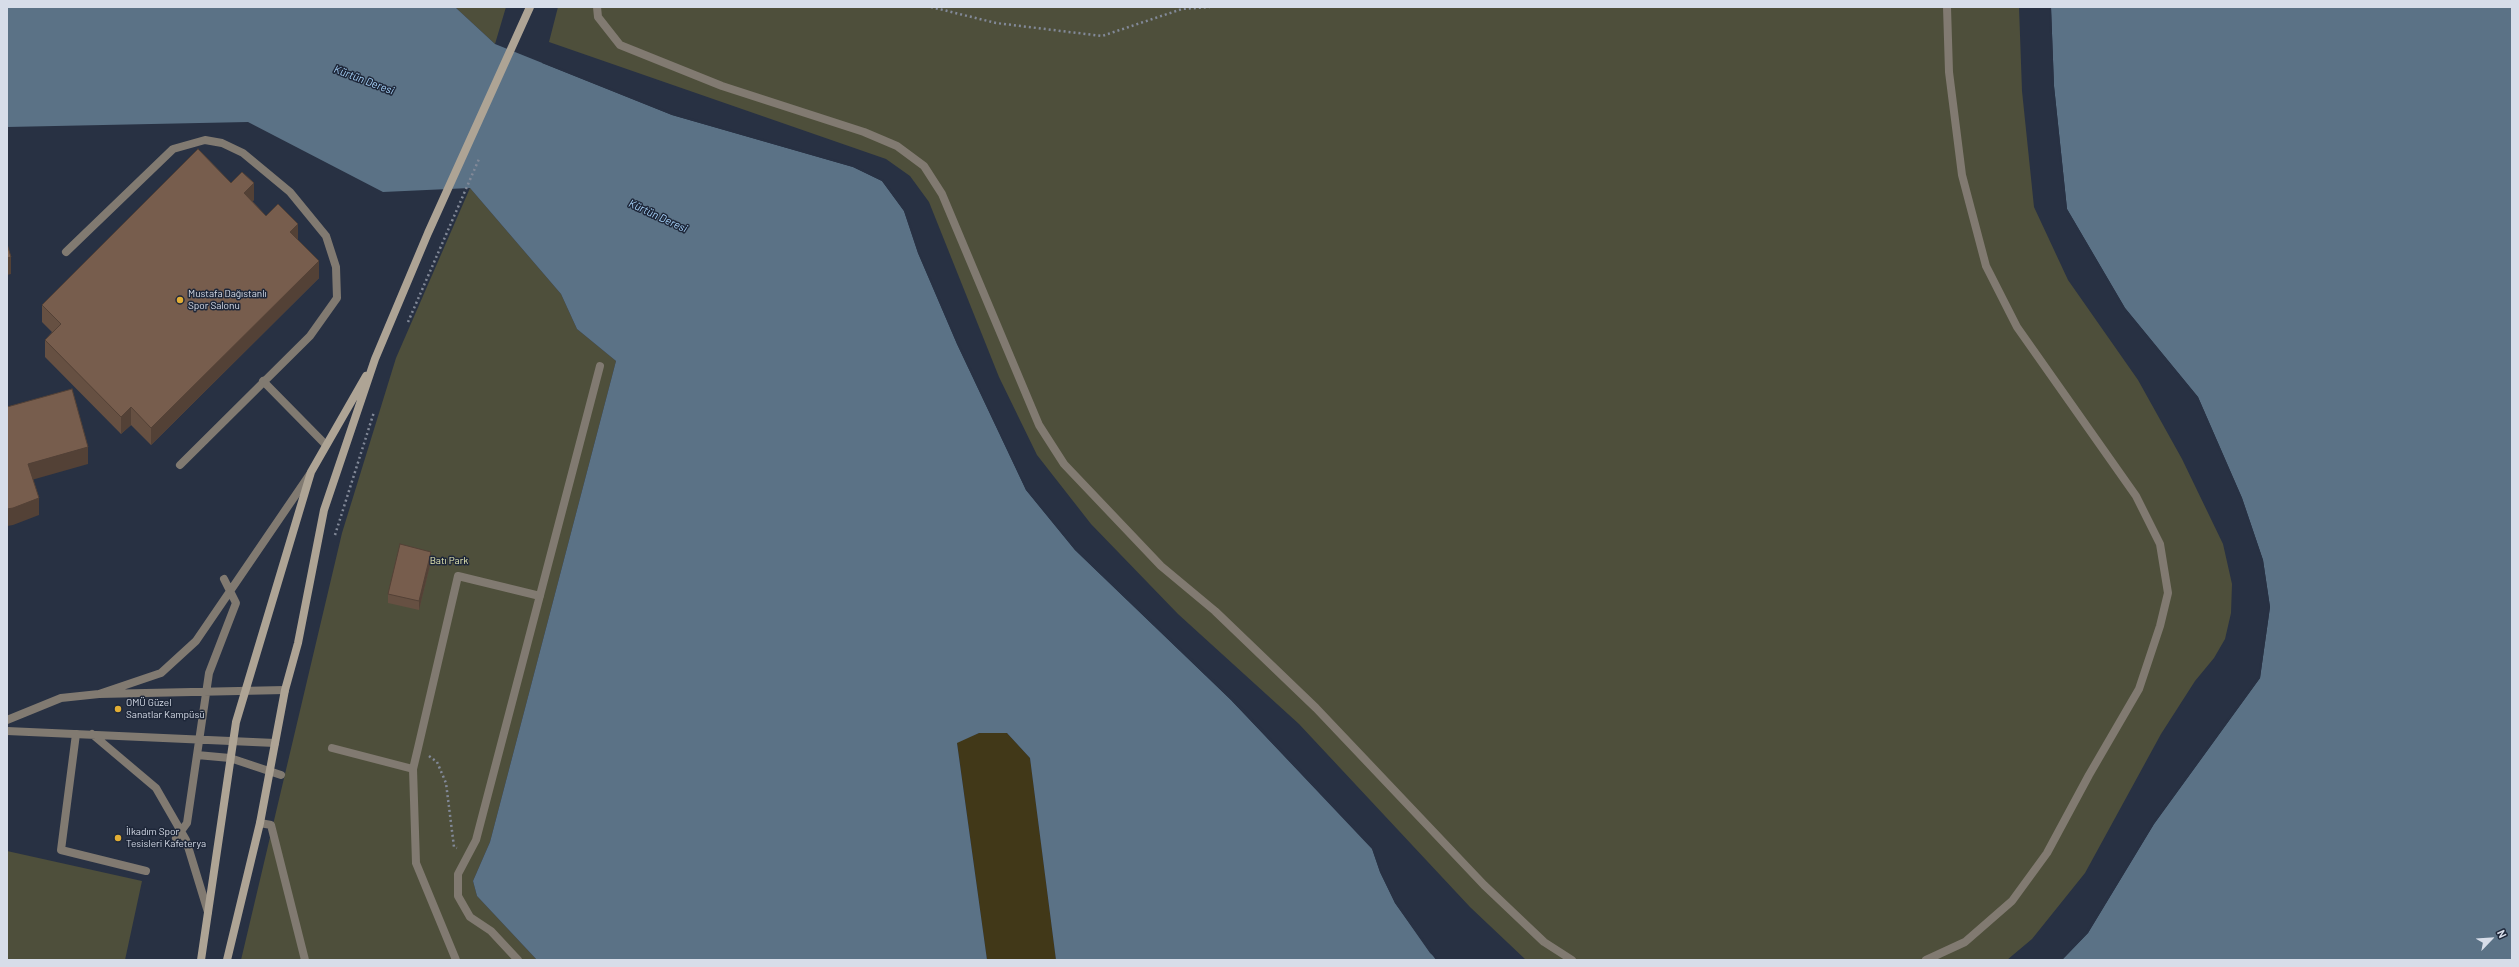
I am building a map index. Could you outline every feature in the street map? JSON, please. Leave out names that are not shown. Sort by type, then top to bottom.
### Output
[{"type":"main road","points":[[227,960],[260,824],[285,690],[298,643],[324,510],[375,360],[428,233],[529,11]]},
{"type":"main road","points":[[201,960],[230,758],[236,722],[245,690],[311,472],[375,360]]},
{"type":"street","points":[[597,7],[598,17],[620,44],[722,86],[864,132],[897,146],[924,166],[942,194],[1039,425],[1064,464],[1161,566],[1215,611],[1316,708],[1484,885],[1544,942],[1572,960]]},
{"type":"street","points":[[1926,960],[1965,942],[2012,900],[2047,853],[2089,774],[2139,689],[2160,626],[2168,592],[2160,544],[2136,496],[2017,327],[1986,266],[1962,175],[1949,72],[1947,7]]},
{"type":"street","points":[[66,252],[173,149],[205,140],[222,142],[243,153],[290,192],[326,236],[336,267],[337,298],[310,336],[180,465]]},
{"type":"street","points":[[518,960],[491,931],[470,917],[458,896],[458,874],[476,840],[600,366]]},
{"type":"street","points":[[263,381],[326,445]]},
{"type":"street","points":[[99,694],[161,673],[196,641],[311,472]]},
{"type":"street","points":[[456,960],[416,863],[413,769],[458,576],[540,596]]},
{"type":"street","points":[[176,838],[187,823],[209,672],[236,603],[224,579]]},
{"type":"street","points":[[7,720],[61,698],[99,694],[285,690]]},
{"type":"street","points":[[7,731],[275,743]]},
{"type":"street","points":[[76,734],[62,850],[146,871]]},
{"type":"street","points":[[92,734],[156,788],[181,831],[198,875],[208,913]]},
{"type":"street","points":[[332,748],[413,769]]},
{"type":"street","points":[[197,755],[230,758],[281,775]]},
{"type":"street","points":[[260,824],[272,825],[305,960]]},
{"type":"path","points":[[931,7],[996,22],[1102,36],[1182,9],[1210,7]]},
{"type":"path","points":[[407,324],[444,241]]},
{"type":"path","points":[[334,538],[374,411]]},
{"type":"path","points":[[418,748],[438,762],[446,783],[454,847],[471,850]]},
{"type":"green space","points":[[455,7],[506,7],[495,44]]},
{"type":"green space","points":[[558,7],[2019,7],[2022,91],[2034,207],[2068,280],[2138,380],[2182,459],[2223,544],[2232,584],[2231,613],[2225,639],[2214,658],[2195,681],[2161,734],[2085,873],[2032,939],[2007,960],[1526,960],[1470,907],[1299,724],[1178,614],[1091,524],[1037,455],[999,377],[929,202],[910,176],[886,159],[549,42]]},
{"type":"green space","name":"Batı Park","points":[[470,188],[561,294],[577,329],[616,361],[490,842],[473,881],[477,896],[537,960],[241,960],[342,533],[396,358]]},
{"type":"green space","points":[[7,851],[142,881],[125,960],[7,960]]},
{"type":"sand","points":[[979,733],[1007,733],[1030,758],[1056,960],[987,960],[957,742]]},
{"type":"water","name":"Kürtün Deresi","points":[[7,7],[455,7],[495,44],[672,115],[853,167],[882,181],[904,211],[918,253],[957,344],[1026,490],[1075,550],[1231,700],[1372,849],[1380,872],[1395,903],[1436,960],[1056,960],[1030,758],[1007,733],[979,733],[957,743],[987,960],[537,960],[477,896],[473,881],[490,842],[616,361],[577,329],[561,294],[470,188],[383,192],[248,122],[7,127]]},
{"type":"water","points":[[2051,7],[2512,7],[2512,960],[2062,960],[2088,933],[2154,824],[2260,678],[2270,607],[2263,560],[2242,498],[2198,397],[2125,308],[2067,209],[2054,86]]},
{"type":"pier","points":[[2049,7],[2051,7],[2054,86],[2067,209],[2125,308],[2198,397],[2242,498],[2263,560],[2270,607],[2260,678],[2154,824],[2088,933],[2062,960],[2060,959],[2086,932],[2153,822],[2258,677],[2268,607],[2261,560],[2240,498],[2196,398],[2124,310],[2065,210],[2052,86]]},
{"type":"pier","points":[[543,61],[673,113],[854,165],[884,180],[906,210],[920,253],[959,343],[1027,489],[1076,548],[1233,698],[1374,847],[1382,872],[1397,902],[1438,960],[1430,953],[1395,903],[1380,872],[1372,848],[1231,700],[1075,550],[1026,490],[957,344],[918,253],[904,211],[882,181],[853,167],[672,115],[542,63]]},
{"type":"building","name":"Mustafa Dağıstanlı Spor Salonu","points":[[198,149],[231,183],[242,172],[254,183],[244,193],[266,216],[278,204],[298,224],[290,232],[319,261],[151,428],[131,407],[121,417],[45,340],[61,324],[42,305]]},
{"type":"building","points":[[7,244],[11,257],[7,258]]},
{"type":"building","points":[[72,389],[88,447],[28,464],[39,498],[7,509],[7,407]]},
{"type":"building","points":[[400,544],[431,552],[419,601],[388,594]]},
{"type":"place","name":"Mustafa Dağıstanlı Spor Salonu","points":[[180,300]]},
{"type":"place","name":"OMÜ Güzel Sanatlar Kampüsü","points":[[118,709]]},
{"type":"place","name":"İlkadım Spor Tesisleri Kafeterya","points":[[118,838]]}]
